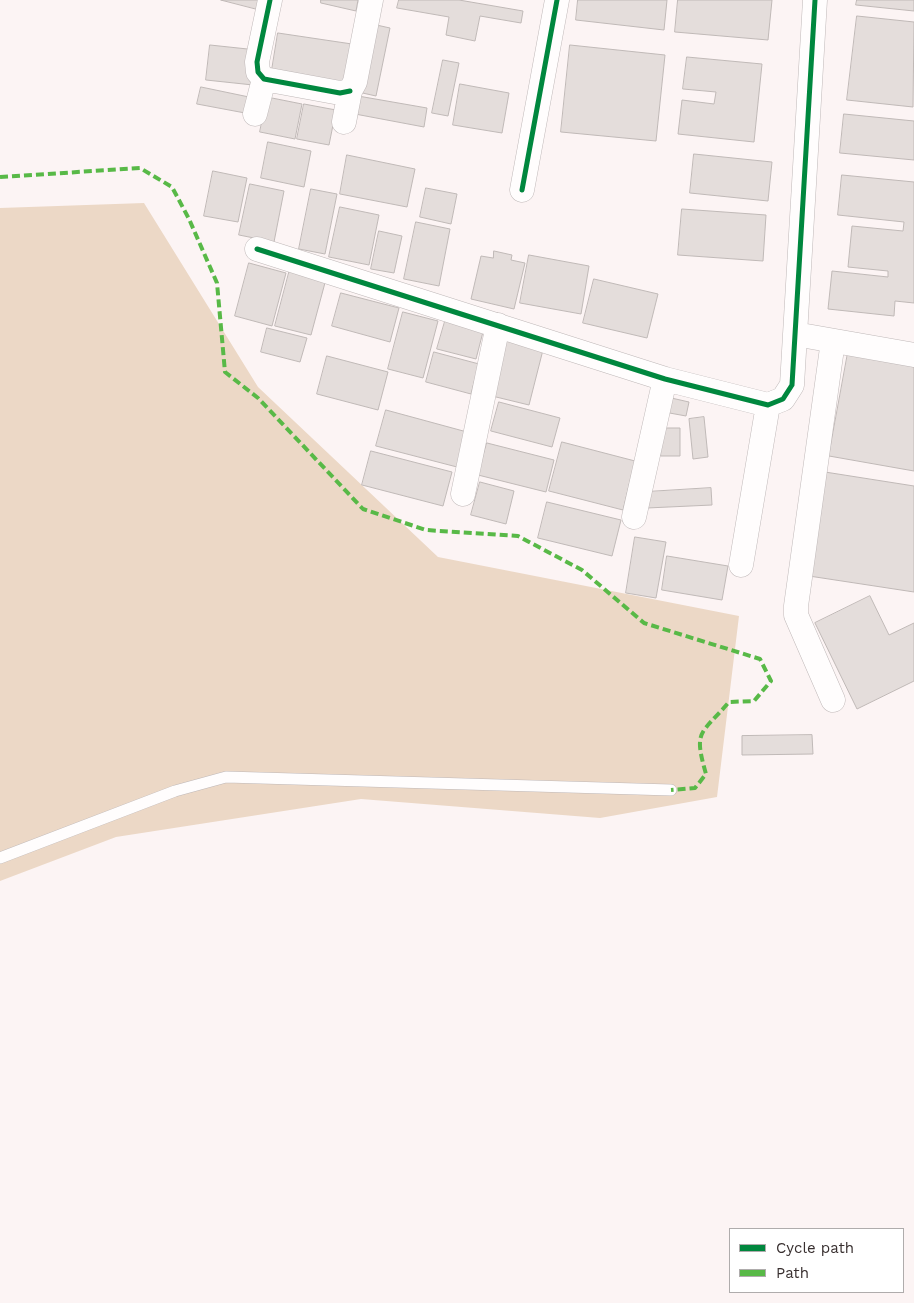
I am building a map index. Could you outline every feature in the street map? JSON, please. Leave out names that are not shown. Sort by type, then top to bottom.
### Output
[{"type":"street","points":[[270,0],[257,62],[258,72],[264,79],[340,93],[350,92]]},
{"type":"street","points":[[344,122],[350,92],[355,82],[371,0]]},
{"type":"street","points":[[522,190],[558,0]]},
{"type":"street","points":[[257,249],[664,380],[768,405],[782,399],[792,385],[815,0]]},
{"type":"street","points":[[255,114],[264,79]]},
{"type":"street","points":[[464,494],[498,325]]},
{"type":"street","points":[[795,334],[914,355]]},
{"type":"street","points":[[832,700],[796,615],[796,606],[833,341]]},
{"type":"street","points":[[634,517],[664,380]]},
{"type":"street","points":[[741,566],[768,405]]},
{"type":"lane","points":[[0,858],[175,791],[226,777],[671,790]]},
{"type":"shaded area","points":[[144,203],[258,387],[438,557],[739,616],[717,797],[600,818],[361,799],[116,837],[0,881],[0,208]]},
{"type":"building","points":[[221,0],[264,0],[261,10]]},
{"type":"building","points":[[321,0],[358,0],[356,11],[321,3]]},
{"type":"building","points":[[399,0],[459,0],[523,11],[521,23],[480,16],[475,41],[446,35],[449,17],[397,8]]},
{"type":"building","points":[[578,0],[667,0],[664,30],[576,20]]},
{"type":"building","points":[[678,0],[772,0],[768,40],[675,32]]},
{"type":"building","points":[[857,0],[914,0],[914,11],[856,5]]},
{"type":"building","points":[[857,16],[914,22],[913,107],[847,100]]},
{"type":"building","points":[[372,24],[390,28],[376,96],[358,92]]},
{"type":"building","points":[[278,33],[352,44],[345,87],[271,76]]},
{"type":"building","points":[[210,45],[257,50],[253,85],[206,80]]},
{"type":"building","points":[[570,45],[665,55],[656,141],[561,132]]},
{"type":"building","points":[[687,57],[762,64],[754,142],[678,134],[682,100],[714,104],[716,92],[683,89]]},
{"type":"building","points":[[443,60],[459,63],[448,116],[432,113]]},
{"type":"building","points":[[460,84],[509,93],[502,133],[453,125]]},
{"type":"building","points":[[201,87],[249,97],[245,113],[197,104]]},
{"type":"building","points":[[358,96],[427,108],[424,127],[355,114]]},
{"type":"building","points":[[267,97],[302,104],[295,139],[260,132]]},
{"type":"building","points":[[304,104],[336,110],[329,145],[297,139]]},
{"type":"building","points":[[844,114],[914,121],[914,160],[840,153]]},
{"type":"building","points":[[268,142],[311,151],[304,187],[261,178]]},
{"type":"building","points":[[694,154],[772,162],[768,201],[690,193]]},
{"type":"building","points":[[347,155],[415,169],[407,207],[340,194]]},
{"type":"building","points":[[213,171],[247,178],[238,222],[204,216]]},
{"type":"building","points":[[842,175],[914,182],[914,303],[895,301],[894,316],[828,309],[832,271],[888,277],[888,271],[848,267],[852,226],[903,231],[904,222],[838,215]]},
{"type":"building","points":[[250,184],[284,191],[274,242],[239,235]]},
{"type":"building","points":[[426,188],[457,194],[451,224],[420,217]]},
{"type":"building","points":[[311,189],[337,194],[325,254],[299,249]]},
{"type":"building","points":[[340,207],[379,215],[369,265],[329,257]]},
{"type":"building","points":[[682,209],[766,215],[763,261],[678,255]]},
{"type":"building","points":[[416,222],[450,229],[439,286],[404,279]]},
{"type":"building","points":[[379,231],[402,236],[394,273],[371,269]]},
{"type":"building","points":[[494,251],[512,255],[511,260],[525,263],[514,309],[471,299],[481,256],[493,258]]},
{"type":"building","points":[[529,255],[589,266],[581,314],[520,303]]},
{"type":"building","points":[[249,263],[286,273],[272,326],[235,316]]},
{"type":"building","points":[[290,269],[326,279],[311,335],[275,326]]},
{"type":"building","points":[[594,279],[658,294],[647,338],[583,323]]},
{"type":"building","points":[[341,293],[399,308],[390,342],[332,326]]},
{"type":"building","points":[[403,312],[438,321],[423,378],[388,369]]},
{"type":"building","points":[[446,318],[484,328],[476,359],[437,349]]},
{"type":"building","points":[[267,328],[307,338],[300,362],[261,352]]},
{"type":"building","points":[[508,333],[545,342],[529,405],[492,396]]},
{"type":"building","points":[[849,347],[914,359],[914,471],[829,456]]},
{"type":"building","points":[[434,352],[479,364],[471,394],[426,382]]},
{"type":"building","points":[[327,356],[388,372],[378,410],[317,394]]},
{"type":"building","points":[[667,397],[689,402],[686,416],[664,412]]},
{"type":"building","points":[[499,402],[560,418],[552,447],[491,431]]},
{"type":"building","points":[[386,410],[467,432],[457,467],[376,446]]},
{"type":"building","points":[[704,417],[708,457],[693,459],[689,419]]},
{"type":"building","points":[[662,428],[680,428],[680,456],[661,456]]},
{"type":"building","points":[[562,442],[635,461],[623,510],[549,491]]},
{"type":"building","points":[[487,443],[554,460],[546,492],[478,475]]},
{"type":"building","points":[[371,451],[452,472],[443,506],[362,485]]},
{"type":"building","points":[[825,472],[914,486],[914,592],[809,576]]},
{"type":"building","points":[[480,482],[514,491],[506,524],[471,515]]},
{"type":"building","points":[[711,488],[712,505],[647,508],[646,492]]},
{"type":"building","points":[[547,502],[621,520],[612,556],[538,538]]},
{"type":"building","points":[[635,537],[666,542],[656,598],[626,593]]},
{"type":"building","points":[[667,556],[728,566],[722,600],[662,590]]},
{"type":"building","points":[[870,596],[889,635],[914,623],[914,681],[857,709],[815,623]]},
{"type":"building","points":[[812,735],[813,754],[742,755],[742,736]]},
{"type":"marked path","points":[[0,177],[140,168],[172,187],[189,219],[217,283],[225,372],[258,398],[363,509],[426,530],[518,536],[582,570],[644,623],[760,659],[771,681],[754,701],[729,702],[706,727],[700,740],[706,774],[695,788],[671,790]]},
{"type":"cycle path","points":[[270,0],[257,62],[258,72],[264,79],[340,93],[350,91]]},
{"type":"cycle path","points":[[522,190],[557,0]]},
{"type":"cycle path","points":[[257,249],[665,379],[768,405],[783,399],[792,385],[815,0]]}]
